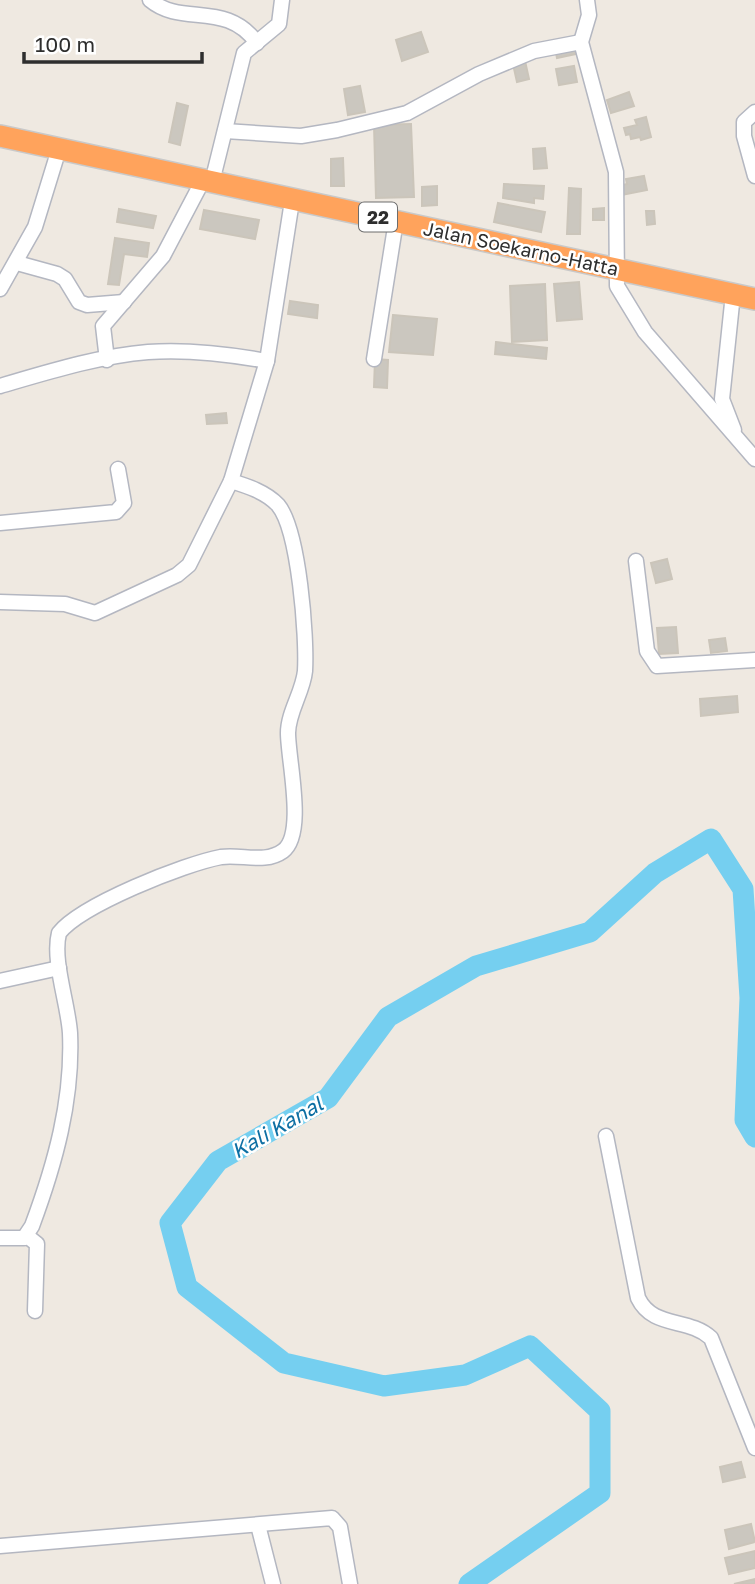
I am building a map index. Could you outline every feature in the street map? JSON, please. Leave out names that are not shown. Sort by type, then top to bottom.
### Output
[{"type":"highway","name":"Jalan Soekarno-Hatta","points":[[0,136],[755,299]]},
{"type":"street","points":[[150,0],[170,9],[229,17],[246,27],[257,43]]},
{"type":"street","points":[[107,360],[103,326],[163,256],[208,181],[225,131],[244,53],[279,24],[282,0]]},
{"type":"street","points":[[587,0],[589,15],[581,42],[616,172],[617,286],[645,332],[755,459]]},
{"type":"street","points":[[225,131],[301,136],[407,113],[479,74],[534,51],[581,42]]},
{"type":"street","points":[[755,112],[744,122],[744,136],[755,176]]},
{"type":"street","points":[[0,289],[17,263],[34,227],[59,149]]},
{"type":"street","points":[[0,602],[65,604],[95,613],[177,575],[194,558],[231,481],[267,361],[292,201]]},
{"type":"street","points":[[374,359],[397,221]]},
{"type":"street","points":[[17,263],[57,274],[65,279],[75,298],[87,305],[124,302]]},
{"type":"street","points":[[733,294],[722,399],[739,441]]},
{"type":"street","points":[[0,386],[146,352],[175,351],[267,361]]},
{"type":"street","points":[[0,523],[116,512],[124,503],[118,469]]},
{"type":"street","points":[[27,1236],[38,1208],[70,1090],[70,1029],[59,968],[59,933],[76,917],[169,872],[222,857],[239,855],[262,859],[284,850],[291,842],[296,822],[288,729],[305,673],[303,612],[290,533],[285,515],[276,503],[254,488],[231,481]]},
{"type":"street","points":[[636,561],[648,651],[657,666],[755,660]]},
{"type":"street","points":[[0,981],[59,968]]},
{"type":"street","points":[[606,1136],[638,1298],[644,1310],[657,1319],[700,1328],[711,1338],[755,1448]]},
{"type":"street","points":[[0,1238],[27,1236],[37,1244],[35,1311]]},
{"type":"street","points":[[0,1546],[336,1519],[340,1527],[350,1584]]},
{"type":"street","points":[[258,1525],[272,1584]]},
{"type":"building","points":[[421,32],[428,52],[402,61],[396,40]]},
{"type":"building","points":[[573,44],[576,54],[557,58],[555,48]]},
{"type":"building","points":[[525,61],[529,79],[517,82],[513,64]]},
{"type":"building","points":[[574,66],[577,82],[559,85],[556,69]]},
{"type":"building","points":[[360,86],[365,112],[348,115],[344,89]]},
{"type":"building","points":[[629,92],[634,106],[611,113],[607,100]]},
{"type":"building","points":[[177,103],[188,106],[180,145],[169,142]]},
{"type":"building","points":[[646,117],[651,137],[641,140],[640,137],[631,139],[630,134],[626,135],[624,128],[637,125],[635,120]]},
{"type":"building","points":[[411,124],[414,197],[376,198],[374,125]]},
{"type":"building","points":[[545,148],[547,168],[534,169],[533,149]]},
{"type":"building","points":[[343,158],[344,186],[331,186],[331,159]]},
{"type":"building","points":[[644,176],[647,190],[621,195],[619,186],[627,184],[626,179]]},
{"type":"building","points":[[504,184],[544,186],[543,199],[534,198],[534,203],[503,198]]},
{"type":"building","points":[[437,186],[437,205],[422,206],[422,187]]},
{"type":"building","points":[[569,188],[581,189],[580,234],[567,234]]},
{"type":"building","points":[[498,203],[545,212],[541,232],[494,222]]},
{"type":"building","points":[[604,208],[604,220],[593,220],[593,209]]},
{"type":"building","points":[[119,209],[156,216],[153,228],[117,222]]},
{"type":"building","points":[[204,210],[259,220],[255,239],[200,229]]},
{"type":"building","points":[[646,211],[654,211],[655,224],[647,225]]},
{"type":"building","points":[[115,238],[149,243],[147,257],[124,254],[119,285],[108,284]]},
{"type":"building","points":[[579,282],[582,319],[557,321],[554,284]]},
{"type":"building","points":[[545,284],[547,340],[512,342],[510,286]]},
{"type":"building","points":[[290,301],[318,305],[317,318],[288,314]]},
{"type":"building","points":[[393,315],[437,319],[433,355],[389,352]]},
{"type":"building","points":[[496,342],[547,348],[546,359],[495,354]]},
{"type":"building","points":[[375,359],[388,360],[387,388],[374,387]]},
{"type":"building","points":[[226,413],[227,423],[207,424],[206,415]]},
{"type":"building","points":[[667,559],[672,579],[656,583],[651,563]]},
{"type":"building","points":[[676,627],[678,653],[659,654],[657,628]]},
{"type":"building","points":[[725,638],[727,651],[711,653],[709,640]]},
{"type":"building","points":[[737,696],[738,712],[701,716],[700,699]]},
{"type":"building","points":[[741,1462],[745,1477],[723,1482],[720,1467]]},
{"type":"building","points":[[751,1524],[755,1542],[729,1549],[725,1530]]},
{"type":"building","points":[[755,1551],[755,1568],[729,1574],[725,1558]]},
{"type":"building","points":[[755,1579],[755,1584],[734,1584]]},
{"type":"waterway","name":"Kali Kanal","points":[[469,1584],[600,1493],[600,1411],[530,1346],[465,1375],[384,1386],[284,1363],[187,1287],[170,1223],[218,1161],[328,1098],[388,1017],[476,966],[590,932],[655,873],[711,839],[743,889],[750,998],[745,1120],[755,1137]]}]
